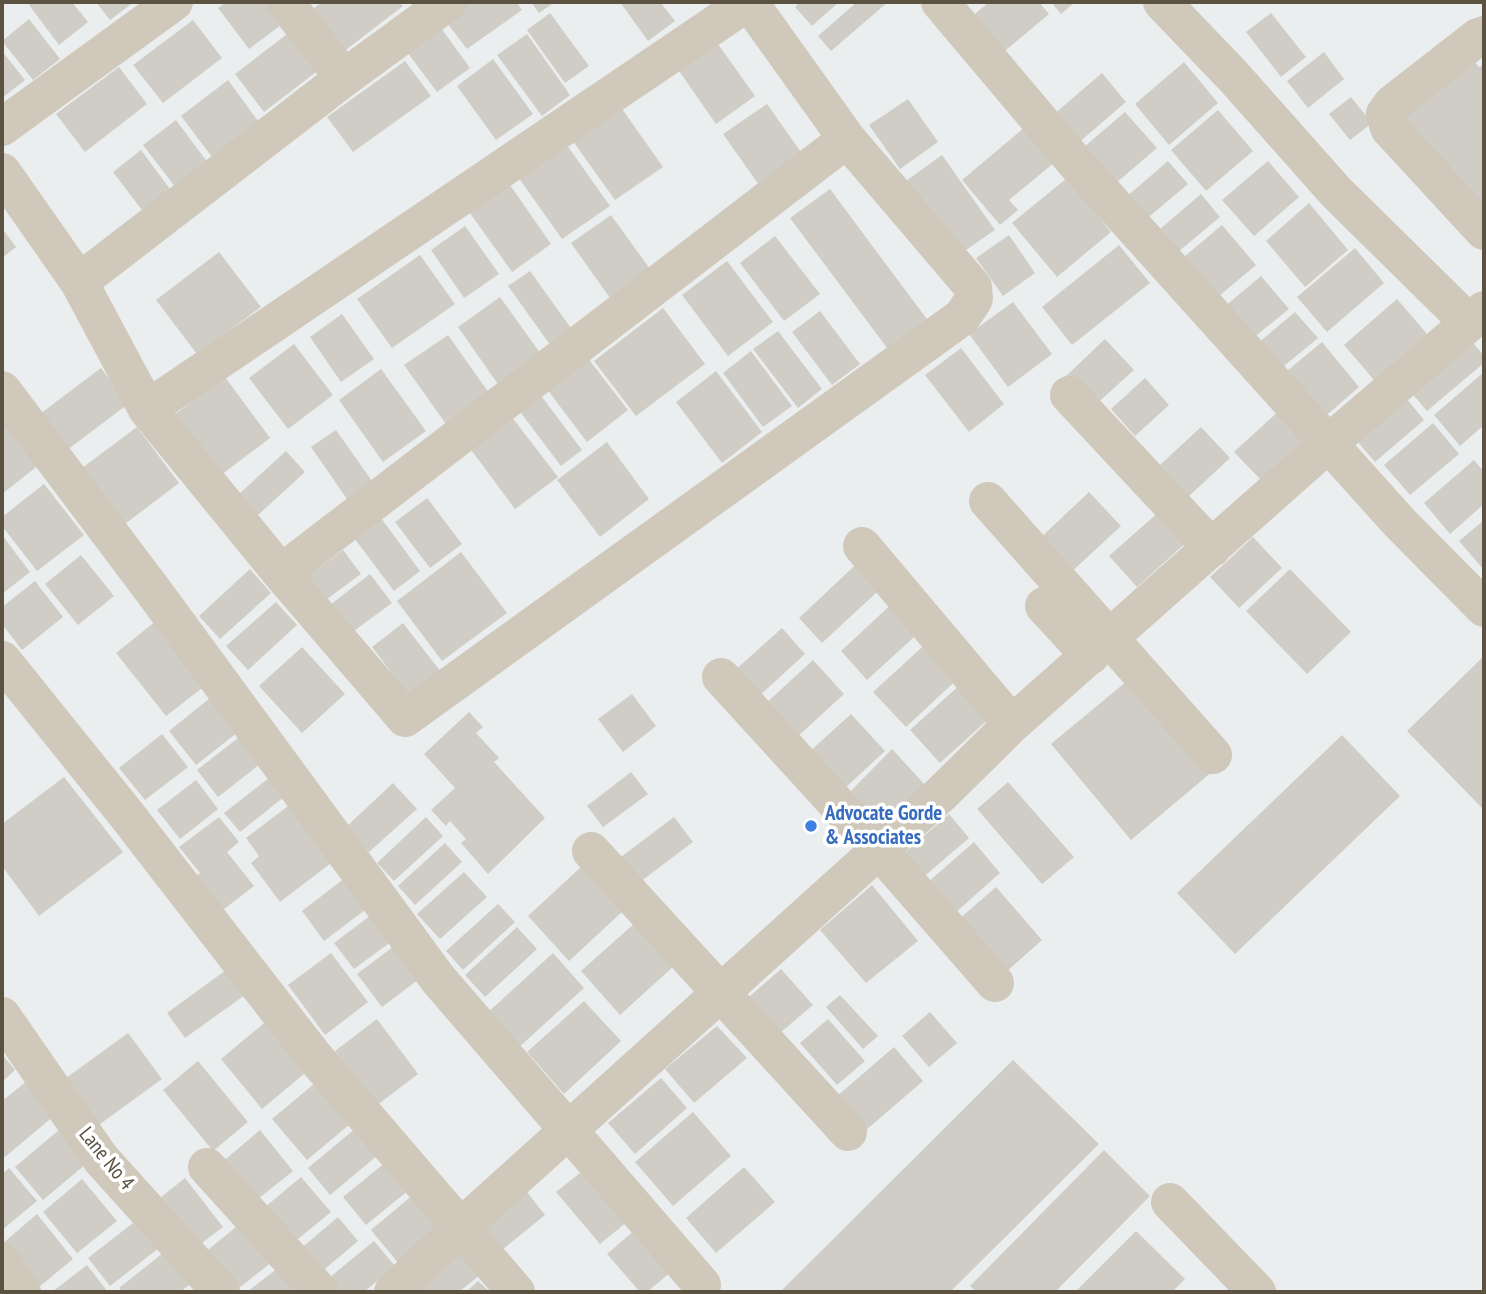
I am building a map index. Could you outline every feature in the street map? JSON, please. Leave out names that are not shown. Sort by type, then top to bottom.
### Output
[{"type":"street","points":[[2,127],[174,2]]},
{"type":"street","points":[[285,2],[344,78]]},
{"type":"street","points":[[79,282],[344,78],[448,2]]},
{"type":"street","points":[[2,172],[79,282],[148,409],[281,573],[405,719],[962,317],[974,299],[973,287],[847,139],[749,2],[148,409]]},
{"type":"street","points":[[940,2],[1074,161],[1400,523],[1484,608]]},
{"type":"street","points":[[393,1292],[461,1227],[941,794],[1012,724],[1329,443],[1477,316],[1336,192],[1233,76],[1162,2]]},
{"type":"street","points":[[1484,35],[1392,104],[1385,114],[1389,128],[1484,231]]},
{"type":"street","points":[[281,573],[847,139]]},
{"type":"street","points":[[2,390],[438,979],[702,1285]]},
{"type":"street","points":[[1069,395],[1212,548]]},
{"type":"street","points":[[988,501],[1100,647]]},
{"type":"street","points":[[862,546],[1012,724]]},
{"type":"street","points":[[1044,606],[1100,647],[1213,755]]},
{"type":"street","points":[[2,660],[134,824],[312,1054],[516,1292]]},
{"type":"street","points":[[721,677],[879,850],[995,983]]},
{"type":"street","points":[[592,851],[848,1132]]},
{"type":"street","name":"Lane No 4","points":[[2,1016],[102,1158],[221,1292]]},
{"type":"street","points":[[207,1167],[320,1292]]},
{"type":"street","points":[[1170,1202],[1257,1292]]},
{"type":"street","points":[[2,1262],[22,1292]]},
{"type":"building","points":[[33,2],[72,2],[88,22],[59,45],[29,5]]},
{"type":"building","points":[[96,2],[134,2],[110,20]]},
{"type":"building","points":[[227,2],[282,2],[293,16],[249,49],[218,8]]},
{"type":"building","points":[[322,2],[399,2],[403,6],[338,56],[307,14]]},
{"type":"building","points":[[468,2],[516,2],[522,10],[467,49],[444,19]]},
{"type":"building","points":[[531,2],[555,2],[539,13]]},
{"type":"building","points":[[620,2],[660,2],[675,21],[648,41]]},
{"type":"building","points":[[801,2],[839,2],[812,26],[795,7]]},
{"type":"building","points":[[857,2],[888,2],[831,51],[818,36]]},
{"type":"building","points":[[989,2],[1039,2],[1049,14],[1000,55],[969,19]]},
{"type":"building","points":[[1051,2],[1075,2],[1061,14]]},
{"type":"building","points":[[550,13],[589,66],[565,83],[527,30]]},
{"type":"building","points":[[1271,13],[1306,57],[1281,77],[1246,32]]},
{"type":"building","points":[[29,19],[60,59],[33,80],[2,41]]},
{"type":"building","points":[[193,20],[222,58],[163,103],[133,65]]},
{"type":"building","points":[[295,28],[324,66],[264,112],[235,74]]},
{"type":"building","points":[[441,28],[470,68],[437,92],[407,52]]},
{"type":"building","points":[[527,34],[570,95],[542,116],[497,55]]},
{"type":"building","points":[[718,44],[755,96],[716,124],[679,71]]},
{"type":"building","points":[[2,51],[25,80],[2,98]]},
{"type":"building","points":[[1324,52],[1344,79],[1308,108],[1287,81]]},
{"type":"building","points":[[1469,55],[1479,67],[1484,65],[1484,214],[1397,124]]},
{"type":"building","points":[[493,59],[533,114],[496,140],[457,86]]},
{"type":"building","points":[[405,61],[431,96],[353,152],[327,117]]},
{"type":"building","points":[[1184,62],[1218,103],[1169,145],[1135,104]]},
{"type":"building","points":[[119,67],[147,104],[85,152],[56,114]]},
{"type":"building","points":[[1102,73],[1126,102],[1077,144],[1053,115]]},
{"type":"building","points":[[228,80],[261,125],[215,161],[181,116]]},
{"type":"building","points":[[1351,97],[1372,123],[1350,140],[1329,114]]},
{"type":"building","points":[[908,99],[938,142],[900,169],[869,125]]},
{"type":"building","points":[[767,104],[810,165],[766,195],[723,134]]},
{"type":"building","points":[[620,106],[663,167],[615,200],[572,140]]},
{"type":"building","points":[[1218,110],[1253,151],[1206,191],[1171,150]]},
{"type":"building","points":[[1125,112],[1157,148],[1116,183],[1084,147]]},
{"type":"building","points":[[176,120],[208,163],[176,188],[143,145]]},
{"type":"building","points":[[1025,127],[1055,162],[1009,200],[1018,210],[1000,225],[962,180]]},
{"type":"building","points":[[564,141],[610,206],[562,239],[516,174]]},
{"type":"building","points":[[141,150],[173,193],[145,214],[113,172]]},
{"type":"building","points":[[942,155],[995,230],[960,254],[899,186]]},
{"type":"building","points":[[1168,161],[1188,184],[1144,221],[1125,198]]},
{"type":"building","points":[[1268,161],[1299,197],[1254,236],[1222,200]]},
{"type":"building","points":[[1067,178],[1111,232],[1057,277],[1012,223]]},
{"type":"building","points":[[510,185],[551,244],[512,272],[470,213]]},
{"type":"building","points":[[830,189],[929,322],[890,352],[790,218]]},
{"type":"building","points":[[1201,194],[1220,217],[1179,251],[1160,229]]},
{"type":"building","points":[[1309,203],[1348,250],[1305,287],[1266,241]]},
{"type":"building","points":[[611,215],[650,269],[610,298],[571,243]]},
{"type":"building","points":[[1222,225],[1256,265],[1212,302],[1178,262]]},
{"type":"building","points":[[465,226],[499,274],[464,298],[431,250]]},
{"type":"building","points":[[2,228],[16,247],[2,258]]},
{"type":"building","points":[[1009,235],[1035,273],[1003,296],[976,258]]},
{"type":"building","points":[[775,236],[820,294],[784,321],[740,263]]},
{"type":"building","points":[[1119,245],[1150,283],[1072,345],[1042,307]]},
{"type":"building","points":[[1355,248],[1384,283],[1327,332],[1297,297]]},
{"type":"building","points":[[219,252],[261,307],[197,354],[156,300]]},
{"type":"building","points":[[420,255],[455,304],[392,348],[357,299]]},
{"type":"building","points":[[727,261],[773,322],[728,356],[682,295]]},
{"type":"building","points":[[530,271],[573,331],[551,346],[508,286]]},
{"type":"building","points":[[1261,276],[1289,309],[1252,339],[1224,307]]},
{"type":"building","points":[[500,297],[543,357],[500,387],[458,327]]},
{"type":"building","points":[[1397,299],[1427,334],[1374,380],[1344,345]]},
{"type":"building","points":[[1013,302],[1052,354],[1008,387],[969,334]]},
{"type":"building","points":[[663,308],[705,364],[636,416],[594,361]]},
{"type":"building","points":[[820,311],[860,364],[832,385],[792,332]]},
{"type":"building","points":[[1295,312],[1318,338],[1279,370],[1257,344]]},
{"type":"building","points":[[342,314],[374,359],[341,382],[310,337]]},
{"type":"building","points":[[778,331],[822,389],[798,408],[753,349]]},
{"type":"building","points":[[448,335],[489,393],[446,424],[404,365]]},
{"type":"building","points":[[1105,339],[1134,370],[1093,407],[1065,377]]},
{"type":"building","points":[[1470,339],[1484,356],[1484,363],[1427,411],[1409,390]]},
{"type":"building","points":[[1322,342],[1359,387],[1321,420],[1282,375]]},
{"type":"building","points":[[294,344],[333,395],[288,429],[249,378]]},
{"type":"building","points":[[961,348],[1004,404],[969,432],[925,375]]},
{"type":"building","points":[[751,351],[792,406],[763,427],[723,373]]},
{"type":"building","points":[[587,357],[628,410],[587,442],[546,388]]},
{"type":"building","points":[[101,368],[128,404],[67,450],[40,414]]},
{"type":"building","points":[[381,369],[426,431],[383,462],[339,400]]},
{"type":"building","points":[[716,371],[762,432],[722,463],[676,402]]},
{"type":"building","points":[[1484,372],[1484,425],[1460,446],[1434,415]]},
{"type":"building","points":[[225,377],[270,438],[217,478],[171,417]]},
{"type":"building","points":[[1145,378],[1169,405],[1135,436],[1111,409]]},
{"type":"building","points":[[539,393],[582,450],[561,466],[518,409]]},
{"type":"building","points":[[1402,393],[1424,420],[1375,462],[1352,435]]},
{"type":"building","points":[[1282,408],[1308,436],[1261,480],[1234,452]]},
{"type":"building","points":[[511,416],[558,477],[515,509],[469,447]]},
{"type":"building","points":[[7,422],[40,464],[2,494],[2,426]]},
{"type":"building","points":[[1433,423],[1459,454],[1410,495],[1384,465]]},
{"type":"building","points":[[137,427],[179,483],[121,527],[78,471]]},
{"type":"building","points":[[1201,427],[1230,458],[1189,496],[1160,465]]},
{"type":"building","points":[[336,430],[372,481],[347,499],[311,447]]},
{"type":"building","points":[[607,442],[649,499],[600,537],[557,480]]},
{"type":"building","points":[[286,451],[305,472],[258,515],[239,494]]},
{"type":"building","points":[[1474,460],[1484,472],[1484,504],[1450,534],[1424,503]]},
{"type":"building","points":[[44,484],[84,535],[37,571],[2,526],[2,517]]},
{"type":"building","points":[[1089,492],[1121,526],[1068,575],[1036,542]]},
{"type":"building","points":[[427,498],[462,544],[430,568],[395,522]]},
{"type":"building","points":[[1161,510],[1189,540],[1137,587],[1109,556]]},
{"type":"building","points":[[381,518],[420,571],[394,591],[354,538]]},
{"type":"building","points":[[1484,520],[1484,570],[1459,541]]},
{"type":"building","points":[[2,535],[30,572],[2,594]]},
{"type":"building","points":[[1253,537],[1282,568],[1239,608],[1210,577]]},
{"type":"building","points":[[343,550],[361,574],[319,605],[301,581]]},
{"type":"building","points":[[461,552],[507,613],[442,661],[397,601]]},
{"type":"building","points":[[81,555],[114,596],[78,625],[45,584]]},
{"type":"building","points":[[866,555],[889,581],[822,643],[799,618]]},
{"type":"building","points":[[250,569],[271,593],[220,639],[199,616]]},
{"type":"building","points":[[1290,569],[1351,632],[1307,674],[1246,611]]},
{"type":"building","points":[[370,574],[392,603],[347,636],[326,608]]},
{"type":"building","points":[[35,581],[63,617],[22,650],[2,624],[2,607]]},
{"type":"building","points":[[897,599],[924,628],[867,680],[841,651]]},
{"type":"building","points":[[276,602],[297,625],[248,670],[226,646]]},
{"type":"building","points":[[156,621],[206,685],[166,716],[116,653]]},
{"type":"building","points":[[403,623],[441,672],[409,696],[372,647]]},
{"type":"building","points":[[782,628],[805,654],[757,698],[733,672]]},
{"type":"building","points":[[932,638],[964,673],[906,727],[873,692]]},
{"type":"building","points":[[302,647],[345,694],[302,733],[259,686]]},
{"type":"building","points":[[1484,656],[1484,806],[1482,808],[1407,731]]},
{"type":"building","points":[[813,660],[844,694],[794,740],[763,706]]},
{"type":"building","points":[[1139,671],[1219,766],[1131,840],[1051,744]]},
{"type":"building","points":[[963,682],[993,715],[940,763],[910,730]]},
{"type":"building","points":[[220,690],[247,725],[196,765],[169,731]]},
{"type":"building","points":[[632,694],[656,726],[623,752],[598,719]]},
{"type":"building","points":[[469,712],[483,727],[476,733],[499,758],[494,762],[545,818],[488,874],[461,843],[466,839],[450,821],[446,826],[431,810],[455,788],[424,754]]},
{"type":"building","points":[[851,714],[885,751],[843,790],[808,753]]},
{"type":"building","points":[[247,731],[268,758],[218,797],[197,770]]},
{"type":"building","points":[[162,734],[188,767],[145,800],[119,768]]},
{"type":"building","points":[[1342,735],[1400,796],[1235,954],[1177,893]]},
{"type":"building","points":[[892,749],[927,787],[876,832],[845,797]]},
{"type":"building","points":[[631,772],[648,794],[603,827],[587,806]]},
{"type":"building","points":[[274,774],[289,793],[240,832],[224,813]]},
{"type":"building","points":[[64,777],[123,852],[39,916],[2,866],[2,824]]},
{"type":"building","points":[[196,780],[218,809],[180,839],[157,810]]},
{"type":"building","points":[[1008,782],[1074,857],[1042,884],[977,809]]},
{"type":"building","points":[[393,783],[417,809],[369,852],[346,827]]},
{"type":"building","points":[[292,803],[335,860],[280,902],[251,863],[259,856],[246,838]]},
{"type":"building","points":[[949,814],[969,838],[921,879],[901,856]]},
{"type":"building","points":[[219,817],[239,842],[227,852],[254,886],[219,913],[193,879],[200,873],[179,847]]},
{"type":"building","points":[[426,817],[443,836],[394,881],[377,863]]},
{"type":"building","points":[[674,817],[693,842],[636,885],[617,860]]},
{"type":"building","points":[[974,842],[1000,873],[954,914],[927,883]]},
{"type":"building","points":[[445,843],[462,862],[415,905],[398,886]]},
{"type":"building","points":[[582,866],[623,911],[569,961],[528,916]]},
{"type":"building","points":[[464,872],[487,897],[440,939],[417,914]]},
{"type":"building","points":[[350,874],[373,904],[324,941],[302,911]]},
{"type":"building","points":[[872,885],[918,941],[866,983],[820,930]]},
{"type":"building","points":[[996,887],[1042,940],[997,980],[951,926]]},
{"type":"building","points":[[498,904],[515,922],[463,970],[446,951]]},
{"type":"building","points":[[379,909],[399,936],[354,969],[334,943]]},
{"type":"building","points":[[636,922],[675,965],[620,1015],[581,971]]},
{"type":"building","points":[[517,927],[537,949],[485,997],[465,975]]},
{"type":"building","points":[[406,937],[431,970],[382,1007],[357,974]]},
{"type":"building","points":[[331,953],[368,1002],[325,1035],[288,985]]},
{"type":"building","points":[[553,953],[584,988],[517,1049],[485,1015]]},
{"type":"building","points":[[781,969],[813,1005],[780,1033],[749,997]]},
{"type":"building","points":[[226,970],[245,995],[185,1038],[167,1013]]},
{"type":"building","points":[[840,995],[878,1036],[863,1049],[826,1007]]},
{"type":"building","points":[[584,1001],[621,1041],[564,1094],[527,1052]]},
{"type":"building","points":[[930,1012],[957,1043],[929,1067],[902,1036]]},
{"type":"building","points":[[269,1019],[311,1068],[262,1109],[221,1059]]},
{"type":"building","points":[[377,1019],[418,1074],[376,1106],[335,1051]]},
{"type":"building","points":[[828,1019],[865,1061],[837,1085],[800,1043]]},
{"type":"building","points":[[717,1026],[747,1058],[694,1103],[665,1069]]},
{"type":"building","points":[[128,1033],[162,1079],[96,1127],[62,1081]]},
{"type":"building","points":[[894,1047],[923,1081],[866,1130],[836,1097]]},
{"type":"building","points":[[2,1054],[15,1070],[2,1082]]},
{"type":"building","points":[[1013,1060],[1099,1144],[950,1292],[780,1292]]},
{"type":"building","points":[[198,1061],[248,1122],[213,1151],[163,1090]]},
{"type":"building","points":[[321,1078],[355,1120],[307,1160],[272,1119]]},
{"type":"building","points":[[661,1078],[687,1108],[635,1154],[608,1123]]},
{"type":"building","points":[[27,1081],[55,1115],[5,1157],[2,1153],[2,1101]]},
{"type":"building","points":[[693,1112],[731,1156],[673,1206],[635,1162]]},
{"type":"building","points":[[362,1123],[384,1150],[330,1195],[308,1168]]},
{"type":"building","points":[[59,1130],[86,1164],[43,1200],[15,1167]]},
{"type":"building","points":[[260,1130],[293,1171],[253,1203],[220,1164]]},
{"type":"building","points":[[1104,1150],[1150,1196],[1055,1292],[977,1292],[970,1286]]},
{"type":"building","points":[[392,1157],[415,1185],[366,1225],[343,1197]]},
{"type":"building","points":[[744,1167],[775,1202],[716,1253],[686,1218]]},
{"type":"building","points":[[9,1168],[37,1201],[2,1230],[2,1174]]},
{"type":"building","points":[[585,1169],[628,1221],[600,1244],[556,1192]]},
{"type":"building","points":[[301,1177],[331,1212],[287,1248],[258,1213]]},
{"type":"building","points":[[185,1178],[223,1227],[193,1250],[155,1202]]},
{"type":"building","points":[[82,1179],[117,1221],[77,1253],[43,1212]]},
{"type":"building","points":[[420,1189],[448,1223],[399,1264],[371,1230]]},
{"type":"building","points":[[527,1192],[545,1215],[497,1254],[479,1231]]},
{"type":"building","points":[[37,1214],[73,1259],[33,1292],[2,1244]]},
{"type":"building","points":[[142,1216],[164,1244],[110,1286],[88,1258]]},
{"type":"building","points":[[338,1217],[358,1241],[313,1279],[293,1255]]},
{"type":"building","points":[[242,1222],[273,1261],[234,1292],[198,1258]]},
{"type":"building","points":[[636,1229],[672,1271],[647,1292],[640,1292],[607,1254]]},
{"type":"building","points":[[1136,1231],[1185,1279],[1172,1292],[1075,1292]]},
{"type":"building","points":[[461,1239],[487,1269],[459,1292],[422,1292],[412,1281]]},
{"type":"building","points":[[374,1241],[395,1266],[364,1292],[332,1292],[324,1282]]},
{"type":"building","points":[[173,1245],[198,1278],[180,1292],[123,1292],[119,1288]]},
{"type":"building","points":[[283,1264],[305,1292],[247,1292]]},
{"type":"building","points":[[87,1265],[108,1292],[52,1292]]},
{"type":"building","points":[[478,1281],[490,1292],[466,1292]]},
{"type":"place","name":"Advocate Gorde & Associates","points":[[811,826]]}]
